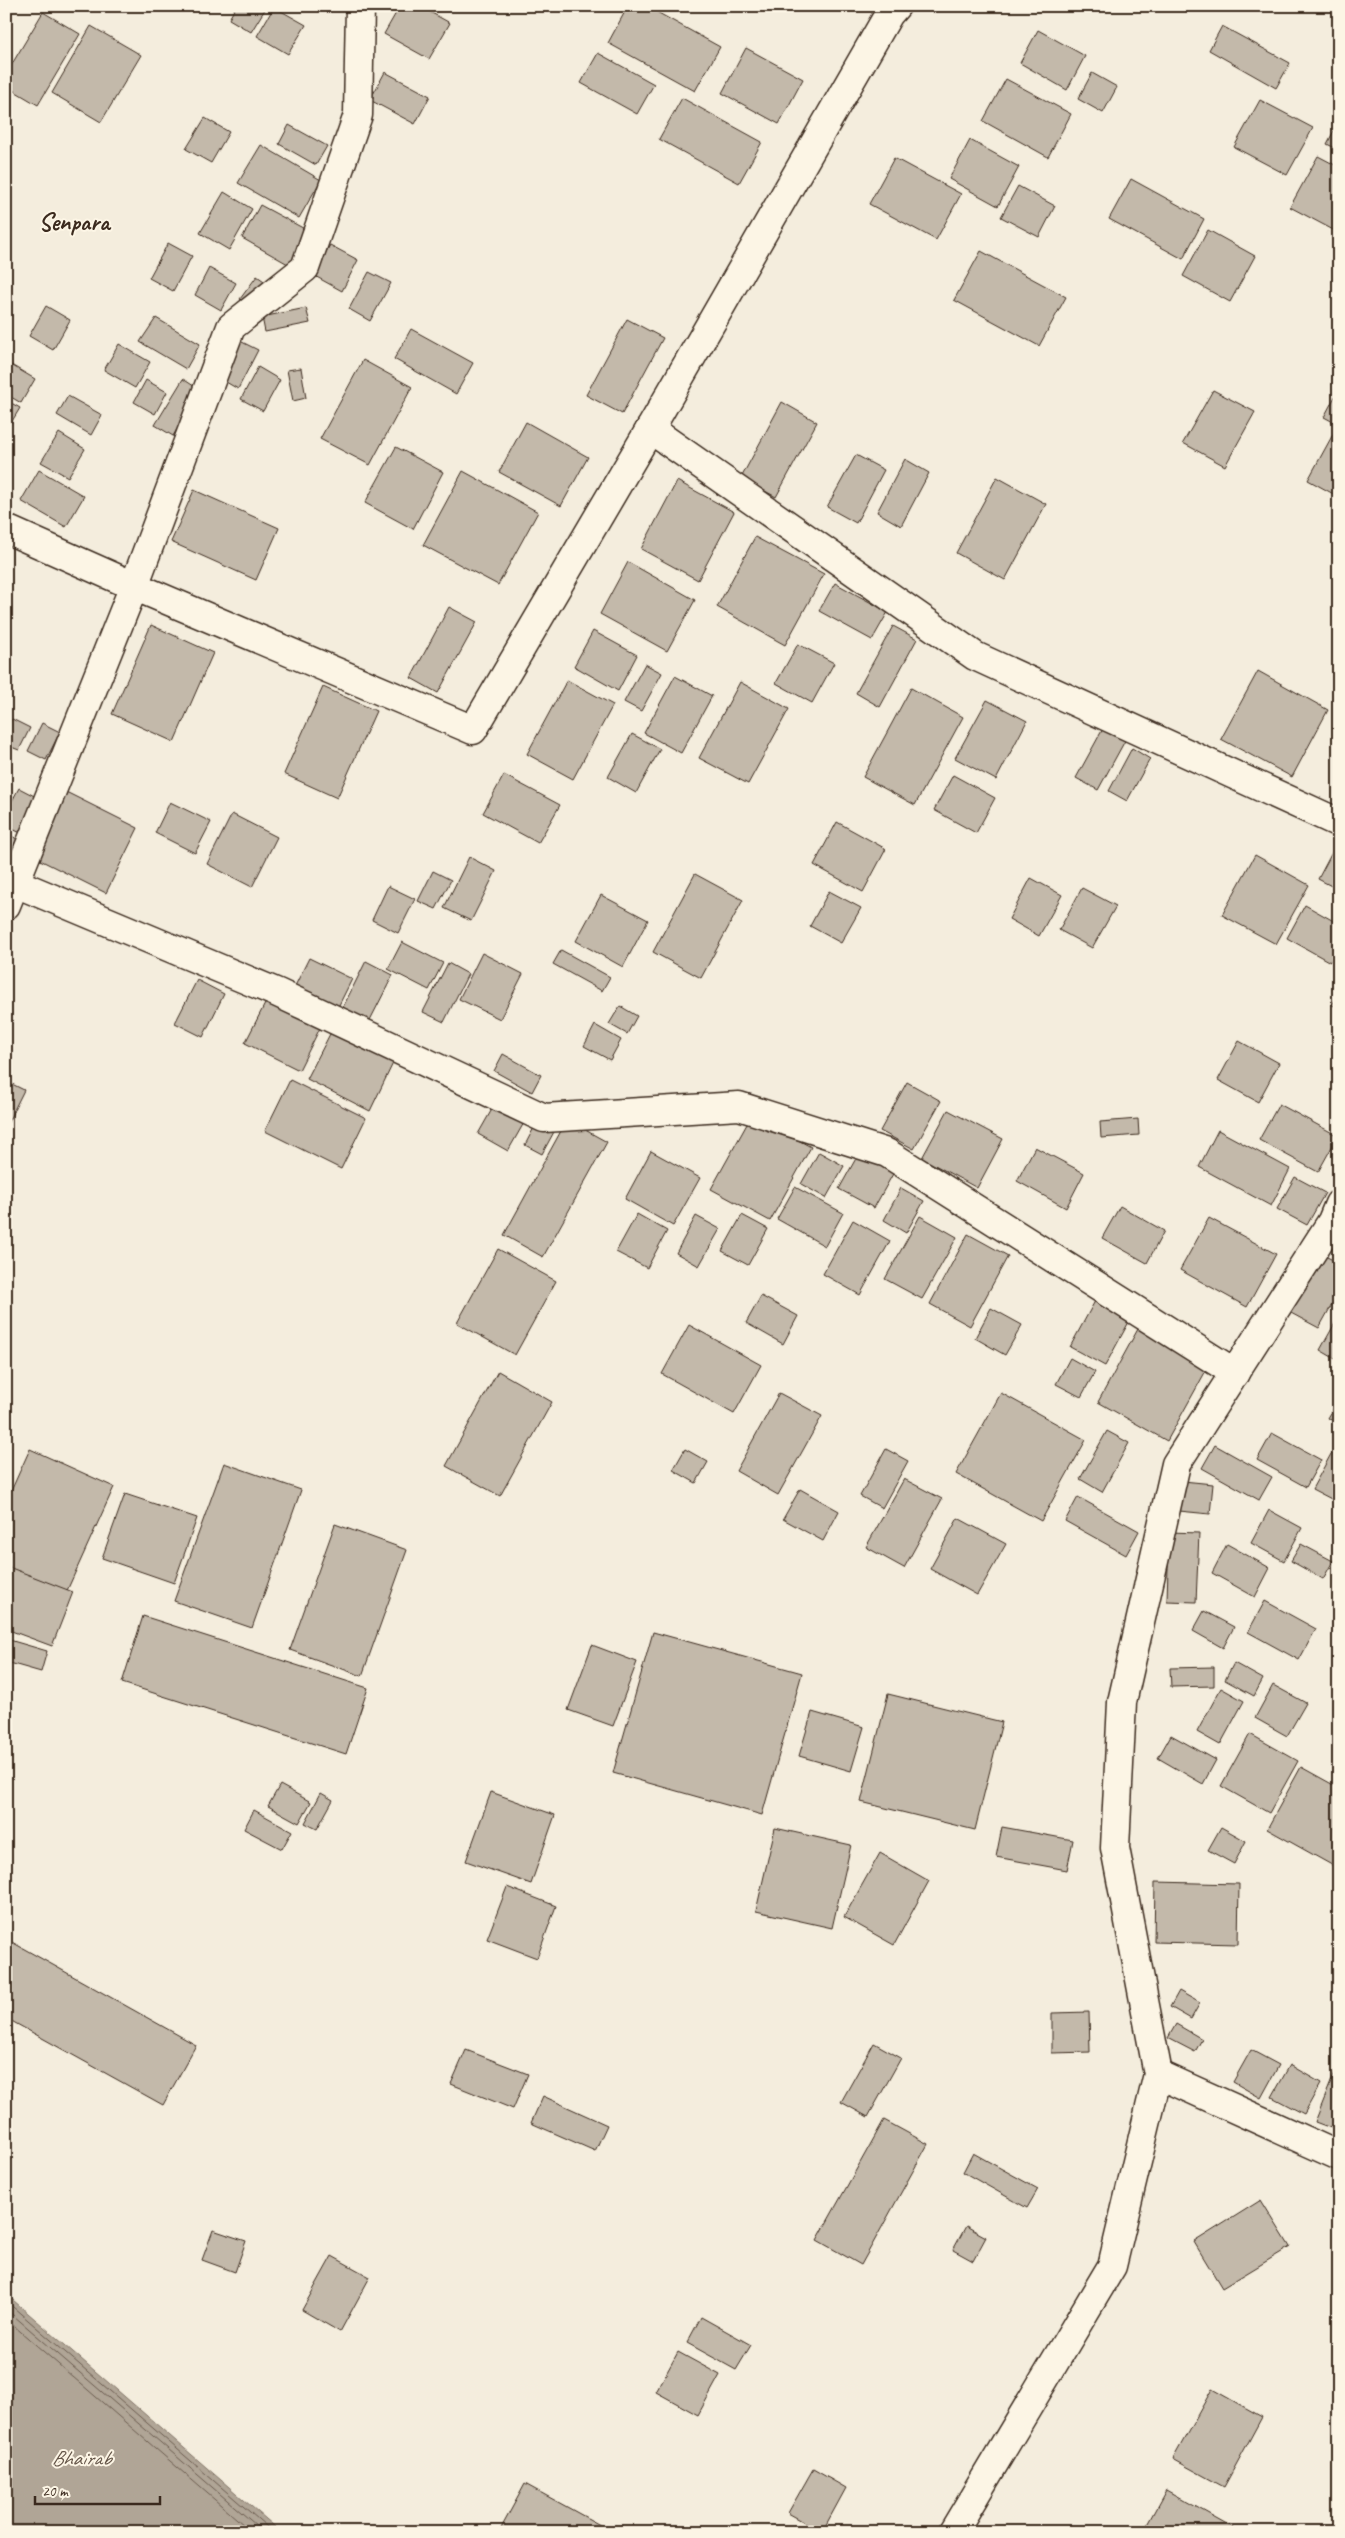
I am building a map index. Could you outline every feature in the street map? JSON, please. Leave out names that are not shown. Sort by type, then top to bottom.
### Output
[{"type":"street","points":[[360,6],[358,115],[305,268],[231,328],[134,586],[9,889],[278,993],[544,1118],[739,1106],[887,1153],[1234,1373]]},
{"type":"street","points":[[6,529],[134,586],[473,730],[650,429],[889,14],[896,6]]},
{"type":"street","points":[[650,429],[975,656],[1339,823]]},
{"type":"street","points":[[953,2532],[1112,2266],[1158,2074],[1115,1848],[1122,1702],[1176,1464],[1332,1221],[1339,1204]]},
{"type":"street","points":[[1158,2074],[1339,2156]]},
{"type":"water","name":"Bhairab","points":[[6,2294],[281,2532],[6,2532]]},
{"type":"building","points":[[236,6],[267,6],[251,32],[229,19]]},
{"type":"building","points":[[400,6],[419,6],[450,23],[429,59],[384,34]]},
{"type":"building","points":[[628,6],[646,6],[720,47],[695,91],[608,43]]},
{"type":"building","points":[[274,7],[306,25],[288,54],[257,36]]},
{"type":"building","points":[[43,12],[80,34],[38,105],[6,86],[6,74]]},
{"type":"building","points":[[91,26],[141,55],[101,122],[52,93]]},
{"type":"building","points":[[1222,26],[1290,63],[1276,88],[1209,50]]},
{"type":"building","points":[[1038,30],[1085,56],[1067,90],[1020,63]]},
{"type":"building","points":[[746,48],[803,79],[779,124],[722,93]]},
{"type":"building","points":[[598,53],[654,84],[637,114],[581,83]]},
{"type":"building","points":[[385,72],[430,96],[415,124],[370,100]]},
{"type":"building","points":[[1092,73],[1117,87],[1103,113],[1078,99]]},
{"type":"building","points":[[1006,79],[1071,114],[1048,157],[983,121]]},
{"type":"building","points":[[682,98],[762,142],[739,183],[659,139]]},
{"type":"building","points":[[1260,100],[1313,128],[1287,175],[1234,147]]},
{"type":"building","points":[[205,118],[229,132],[211,163],[186,149]]},
{"type":"building","points":[[1339,121],[1339,150],[1327,144]]},
{"type":"building","points":[[289,125],[327,146],[316,165],[279,144]]},
{"type":"building","points":[[970,140],[1019,167],[998,206],[949,179]]},
{"type":"building","points":[[261,145],[321,180],[299,218],[238,183]]},
{"type":"building","points":[[1318,156],[1339,167],[1339,233],[1290,207]]},
{"type":"building","points":[[894,158],[961,194],[936,240],[869,204]]},
{"type":"building","points":[[1131,179],[1204,219],[1183,259],[1109,219]]},
{"type":"building","points":[[1018,186],[1055,206],[1039,237],[1001,217]]},
{"type":"building","points":[[224,192],[252,209],[229,250],[200,233]]},
{"type":"building","points":[[260,205],[314,234],[295,268],[242,238]]},
{"type":"building","points":[[1208,230],[1255,256],[1230,302],[1183,276]]},
{"type":"building","points":[[168,243],[192,256],[173,291],[149,278]]},
{"type":"building","points":[[330,245],[358,260],[342,291],[313,275]]},
{"type":"building","points":[[981,251],[1066,297],[1039,346],[954,300]]},
{"type":"building","points":[[209,268],[236,283],[221,310],[195,295]]},
{"type":"building","points":[[369,272],[391,283],[370,321],[349,309]]},
{"type":"building","points":[[257,276],[267,283],[249,306],[240,299]]},
{"type":"building","points":[[46,306],[70,320],[53,350],[29,336]]},
{"type":"building","points":[[306,308],[310,323],[265,332],[262,317]]},
{"type":"building","points":[[156,318],[200,344],[186,369],[140,342]]},
{"type":"building","points":[[627,319],[663,338],[622,414],[586,395]]},
{"type":"building","points":[[411,329],[473,363],[456,394],[394,359]]},
{"type":"building","points":[[238,340],[258,350],[238,389],[219,378]]},
{"type":"building","points":[[119,344],[150,362],[135,388],[104,370]]},
{"type":"building","points":[[363,360],[412,387],[370,465],[320,439]]},
{"type":"building","points":[[6,362],[35,379],[21,403],[6,394]]},
{"type":"building","points":[[258,367],[280,380],[263,411],[241,399]]},
{"type":"building","points":[[301,368],[306,398],[293,401],[287,370]]},
{"type":"building","points":[[183,379],[200,390],[173,436],[155,425]]},
{"type":"building","points":[[146,380],[167,392],[155,414],[134,402]]},
{"type":"building","points":[[1339,389],[1339,425],[1324,417]]},
{"type":"building","points":[[1213,390],[1255,412],[1225,466],[1183,443]]},
{"type":"building","points":[[68,396],[102,415],[91,435],[57,415]]},
{"type":"building","points":[[6,400],[20,408],[6,431]]},
{"type":"building","points":[[782,402],[817,422],[776,497],[741,478]]},
{"type":"building","points":[[526,422],[588,457],[561,506],[499,472]]},
{"type":"building","points":[[1337,427],[1339,428],[1339,497],[1308,480]]},
{"type":"building","points":[[59,433],[85,449],[68,477],[41,462]]},
{"type":"building","points":[[396,447],[443,472],[413,529],[365,503]]},
{"type":"building","points":[[856,455],[884,470],[856,523],[827,507]]},
{"type":"building","points":[[905,459],[929,473],[901,526],[877,512]]},
{"type":"building","points":[[39,470],[84,496],[66,527],[21,501]]},
{"type":"building","points":[[463,471],[538,512],[498,585],[423,545]]},
{"type":"building","points":[[997,477],[1046,504],[1005,580],[956,553]]},
{"type":"building","points":[[677,481],[734,512],[698,580],[641,549]]},
{"type":"building","points":[[194,490],[279,528],[256,580],[171,542]]},
{"type":"building","points":[[755,537],[824,574],[785,645],[717,607]]},
{"type":"building","points":[[628,562],[695,600],[667,651],[600,614]]},
{"type":"building","points":[[835,583],[888,612],[872,640],[819,611]]},
{"type":"building","points":[[449,607],[477,622],[438,693],[411,678]]},
{"type":"building","points":[[151,625],[213,653],[174,742],[112,714]]},
{"type":"building","points":[[893,626],[917,639],[880,707],[856,693]]},
{"type":"building","points":[[593,631],[637,655],[618,691],[574,666]]},
{"type":"building","points":[[798,644],[834,663],[812,703],[776,683]]},
{"type":"building","points":[[645,664],[662,673],[641,711],[624,702]]},
{"type":"building","points":[[1258,671],[1328,710],[1292,777],[1221,739]]},
{"type":"building","points":[[675,676],[712,696],[681,753],[644,733]]},
{"type":"building","points":[[567,680],[613,705],[573,779],[527,754]]},
{"type":"building","points":[[740,682],[789,709],[748,784],[699,758]]},
{"type":"building","points":[[323,687],[376,711],[337,798],[284,774]]},
{"type":"building","points":[[911,688],[963,717],[915,805],[863,777]]},
{"type":"building","points":[[987,700],[1027,721],[996,780],[955,758]]},
{"type":"building","points":[[12,719],[30,728],[19,750],[6,745],[6,729]]},
{"type":"building","points":[[42,723],[60,732],[46,760],[28,751]]},
{"type":"building","points":[[1105,725],[1127,737],[1098,790],[1076,778]]},
{"type":"building","points":[[632,734],[660,749],[636,793],[608,777]]},
{"type":"building","points":[[1132,748],[1150,759],[1127,801],[1109,791]]},
{"type":"building","points":[[504,775],[560,805],[538,843],[483,813]]},
{"type":"building","points":[[953,775],[995,798],[976,833],[934,810]]},
{"type":"building","points":[[19,788],[44,801],[27,836],[6,826],[6,812]]},
{"type":"building","points":[[64,791],[138,828],[106,893],[32,856]]},
{"type":"building","points":[[170,802],[211,822],[195,853],[155,833]]},
{"type":"building","points":[[232,814],[277,837],[252,887],[207,864]]},
{"type":"building","points":[[837,822],[886,849],[863,892],[814,865]]},
{"type":"building","points":[[6,833],[17,839],[6,861]]},
{"type":"building","points":[[1337,843],[1339,844],[1339,890],[1318,879]]},
{"type":"building","points":[[1255,855],[1309,885],[1276,944],[1222,915]]},
{"type":"building","points":[[469,857],[496,871],[471,921],[444,908]]},
{"type":"building","points":[[433,871],[451,880],[436,909],[418,901]]},
{"type":"building","points":[[695,874],[743,900],[701,978],[653,952]]},
{"type":"building","points":[[1031,878],[1062,895],[1039,936],[1009,919]]},
{"type":"building","points":[[388,886],[415,899],[398,933],[372,920]]},
{"type":"building","points":[[1082,888],[1116,906],[1092,948],[1059,930]]},
{"type":"building","points":[[829,891],[861,908],[841,943],[810,926]]},
{"type":"building","points":[[601,895],[648,920],[623,967],[576,941]]},
{"type":"building","points":[[1305,905],[1339,924],[1339,946],[1330,962],[1287,938]]},
{"type":"building","points":[[402,942],[443,963],[429,990],[388,969]]},
{"type":"building","points":[[561,950],[610,977],[602,991],[553,964]]},
{"type":"building","points":[[482,953],[523,974],[500,1019],[459,999]]},
{"type":"building","points":[[309,958],[352,979],[337,1009],[294,988]]},
{"type":"building","points":[[366,961],[393,975],[367,1026],[340,1013]]},
{"type":"building","points":[[448,963],[468,974],[444,1022],[423,1012]]},
{"type":"building","points":[[197,980],[224,994],[203,1037],[175,1023]]},
{"type":"building","points":[[1339,993],[1339,1008],[1332,1005]]},
{"type":"building","points":[[269,996],[323,1022],[299,1070],[245,1043]]},
{"type":"building","points":[[620,1006],[637,1016],[627,1034],[609,1024]]},
{"type":"building","points":[[595,1025],[621,1040],[610,1060],[584,1046]]},
{"type":"building","points":[[333,1028],[395,1059],[370,1111],[307,1079]]},
{"type":"building","points":[[1239,1041],[1279,1063],[1258,1102],[1218,1080]]},
{"type":"building","points":[[503,1054],[541,1075],[532,1092],[494,1071]]},
{"type":"building","points":[[290,1080],[366,1118],[341,1169],[265,1131]]},
{"type":"building","points":[[6,1081],[24,1090],[6,1126]]},
{"type":"building","points":[[907,1082],[941,1101],[914,1149],[880,1131]]},
{"type":"building","points":[[495,1104],[525,1121],[508,1151],[478,1134]]},
{"type":"building","points":[[1279,1104],[1338,1136],[1318,1172],[1259,1140]]},
{"type":"building","points":[[948,1110],[1003,1139],[977,1188],[922,1158]]},
{"type":"building","points":[[752,1115],[811,1147],[770,1221],[711,1189]]},
{"type":"building","points":[[1138,1119],[1139,1135],[1101,1138],[1100,1122]]},
{"type":"building","points":[[538,1120],[555,1130],[542,1154],[525,1145]]},
{"type":"building","points":[[567,1120],[607,1142],[543,1257],[504,1235]]},
{"type":"building","points":[[1218,1130],[1290,1169],[1271,1206],[1199,1167]]},
{"type":"building","points":[[1035,1147],[1084,1173],[1066,1208],[1017,1181]]},
{"type":"building","points":[[651,1151],[700,1178],[673,1226],[625,1199]]},
{"type":"building","points":[[819,1152],[844,1166],[826,1198],[801,1184]]},
{"type":"building","points":[[859,1153],[894,1172],[874,1208],[839,1189]]},
{"type":"building","points":[[1295,1177],[1325,1193],[1307,1225],[1277,1209]]},
{"type":"building","points":[[795,1187],[843,1213],[825,1246],[777,1219]]},
{"type":"building","points":[[901,1188],[924,1201],[906,1233],[884,1220]]},
{"type":"building","points":[[1120,1206],[1164,1231],[1147,1263],[1102,1238]]},
{"type":"building","points":[[637,1214],[667,1231],[647,1268],[616,1252]]},
{"type":"building","points":[[742,1215],[768,1229],[748,1265],[722,1251]]},
{"type":"building","points":[[696,1216],[720,1229],[699,1266],[676,1253]]},
{"type":"building","points":[[920,1216],[957,1237],[922,1299],[885,1279]]},
{"type":"building","points":[[1209,1218],[1276,1254],[1247,1307],[1180,1270]]},
{"type":"building","points":[[853,1220],[890,1241],[860,1295],[823,1274]]},
{"type":"building","points":[[968,1234],[1008,1256],[970,1326],[930,1304]]},
{"type":"building","points":[[498,1249],[556,1281],[515,1355],[457,1323]]},
{"type":"building","points":[[1321,1254],[1339,1263],[1339,1292],[1319,1328],[1289,1312]]},
{"type":"building","points":[[761,1296],[798,1316],[783,1344],[746,1323]]},
{"type":"building","points":[[1095,1301],[1130,1320],[1105,1366],[1070,1347]]},
{"type":"building","points":[[991,1308],[1022,1325],[1005,1355],[975,1338]]},
{"type":"building","points":[[1339,1316],[1339,1361],[1320,1350]]},
{"type":"building","points":[[689,1325],[761,1365],[734,1414],[662,1374]]},
{"type":"building","points":[[1138,1329],[1208,1367],[1167,1441],[1098,1402]]},
{"type":"building","points":[[1070,1358],[1095,1372],[1081,1397],[1056,1384]]},
{"type":"building","points":[[498,1371],[552,1402],[500,1496],[446,1466]]},
{"type":"building","points":[[779,1393],[822,1416],[778,1495],[736,1471]]},
{"type":"building","points":[[1001,1393],[1086,1440],[1041,1521],[956,1474]]},
{"type":"building","points":[[1339,1399],[1339,1424],[1328,1418]]},
{"type":"building","points":[[1107,1431],[1129,1443],[1102,1492],[1080,1479]]},
{"type":"building","points":[[1272,1433],[1321,1460],[1306,1487],[1257,1460]]},
{"type":"building","points":[[1215,1445],[1272,1477],[1259,1500],[1202,1468]]},
{"type":"building","points":[[30,1449],[114,1487],[60,1606],[6,1582],[6,1502]]},
{"type":"building","points":[[685,1449],[708,1462],[696,1483],[673,1470]]},
{"type":"building","points":[[886,1449],[908,1461],[882,1508],[860,1496]]},
{"type":"building","points":[[1331,1454],[1339,1458],[1339,1503],[1312,1489]]},
{"type":"building","points":[[224,1463],[301,1490],[252,1628],[174,1601]]},
{"type":"building","points":[[904,1479],[942,1499],[904,1568],[866,1547]]},
{"type":"building","points":[[1183,1481],[1213,1484],[1210,1514],[1179,1511]]},
{"type":"building","points":[[800,1489],[839,1511],[823,1541],[783,1519]]},
{"type":"building","points":[[125,1494],[197,1518],[174,1583],[102,1558]]},
{"type":"building","points":[[1078,1497],[1139,1531],[1126,1555],[1065,1521]]},
{"type":"building","points":[[1269,1510],[1302,1528],[1284,1561],[1251,1543]]},
{"type":"building","points":[[958,1518],[1006,1544],[977,1595],[930,1569]]},
{"type":"building","points":[[335,1524],[407,1550],[362,1676],[290,1650]]},
{"type":"building","points":[[1169,1532],[1199,1533],[1196,1602],[1167,1601]]},
{"type":"building","points":[[1227,1544],[1270,1568],[1255,1597],[1212,1573]]},
{"type":"building","points":[[1301,1544],[1333,1561],[1323,1579],[1291,1561]]},
{"type":"building","points":[[6,1566],[73,1592],[52,1646],[6,1629]]},
{"type":"building","points":[[1265,1601],[1316,1629],[1299,1660],[1248,1632]]},
{"type":"building","points":[[1204,1611],[1234,1627],[1223,1648],[1193,1631]]},
{"type":"building","points":[[143,1616],[368,1688],[346,1754],[122,1683]]},
{"type":"building","points":[[653,1632],[802,1673],[762,1815],[613,1773]]},
{"type":"building","points":[[6,1639],[47,1651],[41,1672],[6,1662]]},
{"type":"building","points":[[592,1645],[637,1662],[613,1726],[568,1710]]},
{"type":"building","points":[[1234,1663],[1263,1679],[1254,1696],[1225,1680]]},
{"type":"building","points":[[1214,1667],[1214,1686],[1171,1687],[1170,1668]]},
{"type":"building","points":[[1273,1685],[1306,1703],[1287,1736],[1255,1718]]},
{"type":"building","points":[[1221,1688],[1244,1701],[1220,1745],[1197,1732]]},
{"type":"building","points":[[888,1694],[1002,1722],[975,1830],[861,1802]]},
{"type":"building","points":[[812,1712],[864,1727],[851,1771],[799,1756]]},
{"type":"building","points":[[1250,1734],[1298,1761],[1269,1813],[1221,1786]]},
{"type":"building","points":[[1171,1735],[1216,1760],[1203,1784],[1158,1758]]},
{"type":"building","points":[[1301,1767],[1339,1788],[1339,1869],[1267,1829]]},
{"type":"building","points":[[280,1785],[311,1802],[299,1823],[268,1806]]},
{"type":"building","points":[[491,1792],[555,1815],[531,1884],[466,1861]]},
{"type":"building","points":[[321,1793],[333,1800],[317,1829],[305,1823]]},
{"type":"building","points":[[254,1810],[292,1831],[282,1849],[244,1829]]},
{"type":"building","points":[[1002,1827],[1073,1840],[1067,1870],[996,1857]]},
{"type":"building","points":[[1221,1827],[1246,1841],[1234,1864],[1208,1850]]},
{"type":"building","points":[[775,1828],[851,1845],[832,1928],[756,1911]]},
{"type":"building","points":[[880,1853],[929,1881],[894,1945],[844,1917]]},
{"type":"building","points":[[1155,1882],[1239,1884],[1238,1944],[1154,1942]]},
{"type":"building","points":[[507,1887],[556,1906],[537,1958],[487,1939]]},
{"type":"building","points":[[10,1941],[196,2045],[163,2105],[6,2018],[6,1948]]},
{"type":"building","points":[[1179,1991],[1200,2003],[1191,2019],[1170,2007]]},
{"type":"building","points":[[1089,2012],[1090,2052],[1052,2053],[1052,2013]]},
{"type":"building","points":[[1176,2024],[1202,2039],[1195,2052],[1168,2038]]},
{"type":"building","points":[[874,2043],[901,2058],[868,2117],[841,2102]]},
{"type":"building","points":[[466,2050],[528,2074],[513,2109],[451,2084]]},
{"type":"building","points":[[1251,2050],[1279,2065],[1261,2098],[1233,2082]]},
{"type":"building","points":[[1339,2062],[1339,2131],[1315,2122]]},
{"type":"building","points":[[1290,2065],[1321,2083],[1304,2114],[1272,2097]]},
{"type":"building","points":[[543,2096],[607,2125],[595,2151],[531,2123]]},
{"type":"building","points":[[884,2120],[928,2144],[861,2265],[817,2240]]},
{"type":"building","points":[[973,2153],[1038,2189],[1027,2208],[963,2172]]},
{"type":"building","points":[[1261,2200],[1290,2247],[1222,2288],[1194,2242]]},
{"type":"building","points":[[966,2226],[986,2237],[973,2261],[953,2250]]},
{"type":"building","points":[[213,2230],[246,2241],[235,2272],[202,2260]]},
{"type":"building","points":[[332,2256],[370,2277],[340,2332],[302,2310]]},
{"type":"building","points":[[701,2317],[751,2345],[736,2370],[687,2343]]},
{"type":"building","points":[[678,2352],[720,2375],[698,2415],[656,2392]]},
{"type":"building","points":[[1212,2389],[1262,2417],[1224,2487],[1173,2459]]},
{"type":"building","points":[[813,2469],[846,2488],[822,2532],[788,2513]]},
{"type":"building","points":[[525,2484],[609,2530],[608,2532],[499,2532]]},
{"type":"building","points":[[1166,2490],[1234,2528],[1232,2532],[1143,2532]]},
{"type":"district","name":"Senpara","points":[[74,222]]}]
